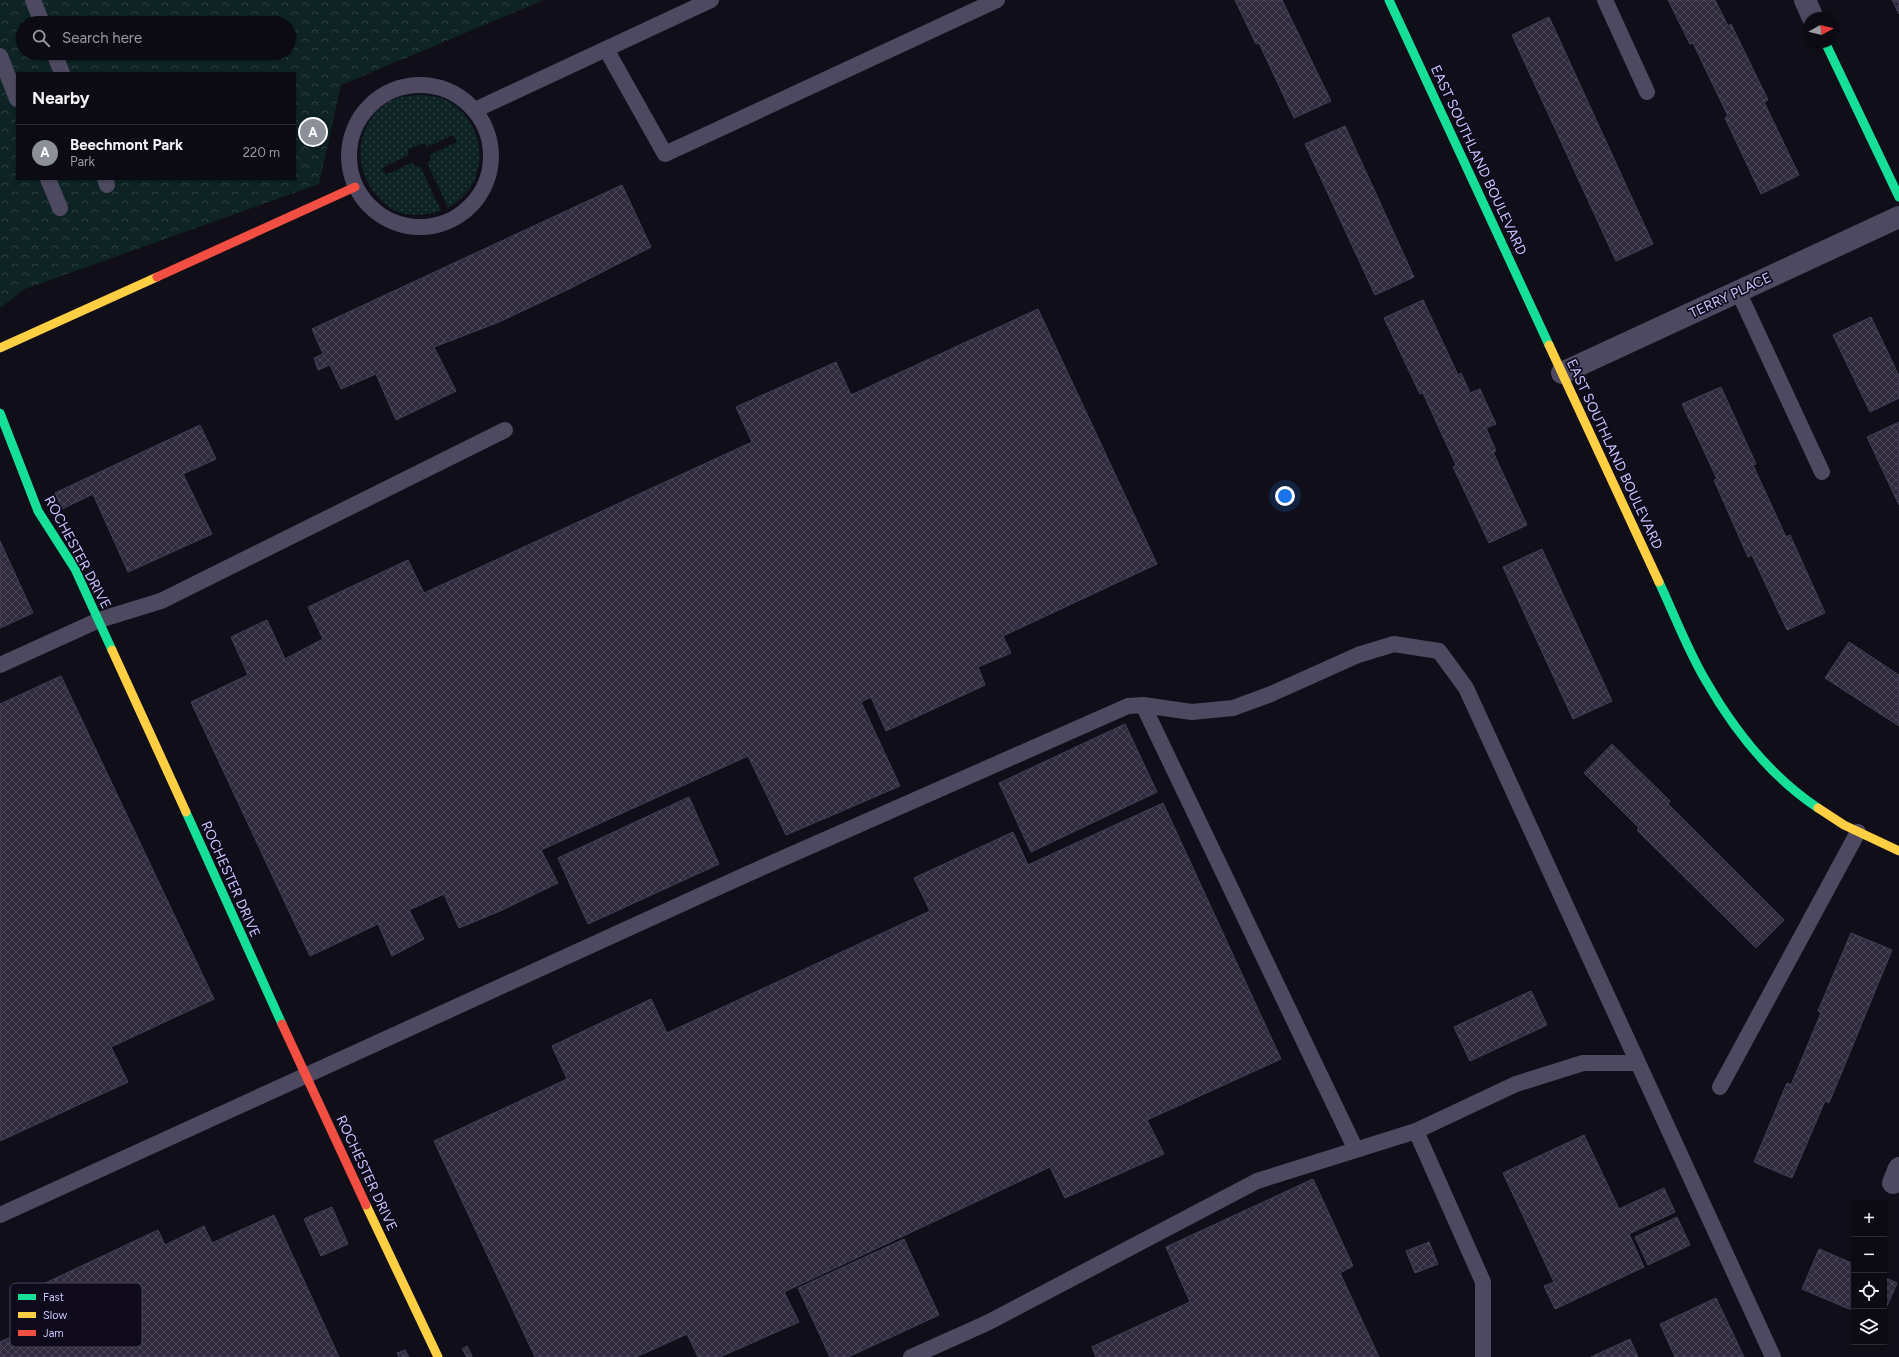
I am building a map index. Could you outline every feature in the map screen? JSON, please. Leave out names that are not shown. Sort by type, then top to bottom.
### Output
[{"type":"street","name":"EAST SOUTHLAND BOULEVARD","points":[[1389,0],[1705,680],[1737,731],[1776,774],[1812,804],[1844,825],[1899,851]]},
{"type":"street","points":[[1805,0],[1810,12]]},
{"type":"street","points":[[1828,48],[1899,197]]},
{"type":"street","points":[[0,348],[355,187]]},
{"type":"street","name":"TERRY PLACE","points":[[1562,374],[1899,217]]},
{"type":"street","name":"ROCHESTER DRIVE","points":[[0,413],[38,510],[75,569],[305,1075],[438,1357]]},
{"type":"lane","points":[[33,0],[39,16]]},
{"type":"lane","points":[[475,110],[711,0]]},
{"type":"lane","points":[[606,49],[665,154],[997,0]]},
{"type":"lane","points":[[1605,0],[1647,92]]},
{"type":"lane","points":[[0,56],[16,96]]},
{"type":"lane","points":[[57,60],[62,72]]},
{"type":"lane","points":[[424,83],[448,89],[470,103],[475,110],[484,123],[491,145],[491,167],[484,189],[470,207],[452,220],[431,227],[408,227],[386,220],[369,206],[355,187],[348,164],[350,138],[360,115],[377,98],[399,86],[424,83]]},
{"type":"lane","points":[[48,180],[60,208]]},
{"type":"lane","points":[[1738,291],[1822,472]]},
{"type":"lane","points":[[0,665],[99,620],[161,601],[505,430]]},
{"type":"lane","points":[[0,1215],[743,876],[1128,706],[1143,706],[1192,712],[1233,708],[1271,694],[1358,655],[1394,644],[1439,651],[1466,688],[1773,1357]]},
{"type":"lane","points":[[1143,706],[1356,1150]]},
{"type":"lane","points":[[1720,1087],[1858,832]]},
{"type":"lane","points":[[911,1357],[987,1322],[1257,1181],[1416,1131],[1516,1084],[1582,1063],[1638,1063]]},
{"type":"lane","points":[[1416,1131],[1483,1282],[1483,1357]]},
{"type":"green space","points":[[0,0],[544,0],[341,85],[319,184],[25,289],[0,308]]},
{"type":"green space","points":[[415,95],[438,97],[457,107],[466,116],[473,127],[479,152],[479,165],[469,190],[448,208],[427,162],[431,160],[430,155],[457,142],[453,135],[427,147],[424,143],[407,150],[409,155],[382,168],[386,175],[413,162],[415,167],[420,166],[441,211],[418,215],[402,213],[387,206],[373,191],[368,183],[363,171],[361,159],[363,135],[367,124],[374,114],[394,99]]},
{"type":"building","points":[[1235,0],[1282,0],[1331,101],[1294,118],[1259,43],[1256,44]]},
{"type":"building","points":[[1668,0],[1715,0],[1728,26],[1731,24],[1768,100],[1764,102],[1799,175],[1761,194],[1725,118],[1728,116],[1693,43],[1690,44]]},
{"type":"building","points":[[1892,0],[1899,0],[1899,14]]},
{"type":"building","points":[[1549,17],[1653,244],[1616,261],[1512,35]]},
{"type":"building","points":[[1345,126],[1414,277],[1375,295],[1305,144]]},
{"type":"building","points":[[622,185],[651,247],[569,289],[499,322],[434,347],[456,391],[396,420],[376,374],[341,389],[330,365],[318,370],[314,358],[323,354],[312,329]]},
{"type":"building","points":[[1423,300],[1458,375],[1461,373],[1470,393],[1480,389],[1496,424],[1486,428],[1496,451],[1493,452],[1527,525],[1489,543],[1453,467],[1456,465],[1423,393],[1420,394],[1384,318]]},
{"type":"building","points":[[1038,309],[1157,564],[1003,636],[1011,653],[978,667],[985,685],[886,731],[871,697],[861,702],[900,786],[786,835],[748,756],[541,850],[558,883],[500,911],[459,928],[444,894],[409,910],[424,939],[392,956],[378,924],[310,956],[191,702],[248,675],[231,637],[267,620],[285,659],[323,639],[308,607],[408,560],[424,593],[752,442],[736,407],[836,362],[851,395]]},
{"type":"building","points":[[1871,317],[1899,376],[1899,398],[1870,412],[1833,335]]},
{"type":"building","points":[[1721,387],[1756,464],[1753,465],[1786,537],[1790,535],[1825,613],[1787,630],[1752,555],[1748,557],[1714,480],[1717,479],[1682,404]]},
{"type":"building","points":[[1899,422],[1899,505],[1867,437]]},
{"type":"building","points":[[200,425],[216,459],[183,474],[212,534],[128,572],[93,494],[62,509],[55,493]]},
{"type":"building","points":[[0,541],[33,613],[0,628]]},
{"type":"building","points":[[1542,549],[1612,701],[1573,719],[1503,567]]},
{"type":"building","points":[[1849,642],[1899,675],[1899,726],[1825,678]]},
{"type":"building","points":[[61,676],[214,999],[111,1047],[128,1082],[0,1141],[0,704]]},
{"type":"building","points":[[1125,724],[1157,792],[1031,852],[999,783]]},
{"type":"building","points":[[1612,744],[1670,801],[1668,804],[1784,920],[1756,948],[1637,830],[1639,828],[1584,773]]},
{"type":"building","points":[[689,797],[719,864],[588,924],[558,858]]},
{"type":"building","points":[[1163,803],[1281,1059],[1147,1120],[1164,1154],[1065,1198],[1050,1167],[784,1292],[799,1322],[720,1357],[698,1357],[687,1334],[636,1357],[535,1357],[434,1141],[567,1079],[552,1046],[651,999],[667,1033],[930,911],[914,878],[1013,832],[1028,865]]},
{"type":"building","points":[[1851,933],[1892,950],[1829,1103],[1825,1101],[1792,1178],[1754,1162],[1787,1083],[1791,1085],[1821,1013],[1818,1011]]},
{"type":"building","points":[[1531,991],[1547,1025],[1470,1061],[1454,1027]]},
{"type":"building","points":[[1584,1135],[1619,1209],[1664,1188],[1675,1212],[1629,1234],[1644,1267],[1555,1309],[1544,1286],[1554,1282],[1503,1173]]},
{"type":"building","points":[[1313,1179],[1353,1266],[1340,1273],[1379,1357],[1096,1357],[1092,1347],[1190,1302],[1166,1247]]},
{"type":"building","points":[[332,1207],[348,1244],[321,1256],[304,1219]]},
{"type":"building","points":[[274,1215],[339,1357],[0,1357],[0,1342],[10,1337],[10,1347],[142,1347],[142,1283],[45,1283],[158,1230],[165,1245],[204,1226],[212,1243]]},
{"type":"building","points":[[1677,1217],[1690,1245],[1648,1265],[1635,1237]]},
{"type":"building","points":[[904,1239],[939,1315],[848,1357],[830,1357],[798,1288]]},
{"type":"building","points":[[1429,1242],[1438,1264],[1415,1273],[1406,1251]]},
{"type":"building","points":[[1819,1249],[1851,1263],[1851,1310],[1802,1289]]},
{"type":"building","points":[[1887,1278],[1897,1283],[1887,1306]]},
{"type":"building","points":[[1716,1298],[1744,1357],[1675,1357],[1660,1324]]},
{"type":"building","points":[[1630,1339],[1638,1357],[1591,1357]]},
{"type":"building","points":[[467,1346],[472,1357],[467,1357],[462,1349]]},
{"type":"building","points":[[405,1350],[409,1357],[399,1357],[397,1353]]},
{"type":"traffic: fast","points":[[1389,0],[1549,345]]},
{"type":"traffic: fast","points":[[1828,48],[1899,197]]},
{"type":"traffic: fast","points":[[0,413],[38,511],[75,569],[112,650]]},
{"type":"traffic: fast","points":[[1659,582],[1693,657],[1706,681],[1729,717],[1754,751],[1769,767],[1784,782],[1818,808]]},
{"type":"traffic: fast","points":[[186,812],[282,1024]]},
{"type":"traffic: slow","points":[[0,348],[157,277]]},
{"type":"traffic: slow","points":[[1549,345],[1659,582]]},
{"type":"traffic: slow","points":[[112,650],[186,812]]},
{"type":"traffic: slow","points":[[1818,808],[1844,825],[1899,851]]},
{"type":"traffic: slow","points":[[366,1205],[438,1357]]},
{"type":"traffic: jam","points":[[157,277],[355,187]]},
{"type":"traffic: jam","points":[[282,1024],[366,1205]]},
{"type":"place","name":"Beechmont Park","points":[[313,132]]}]
